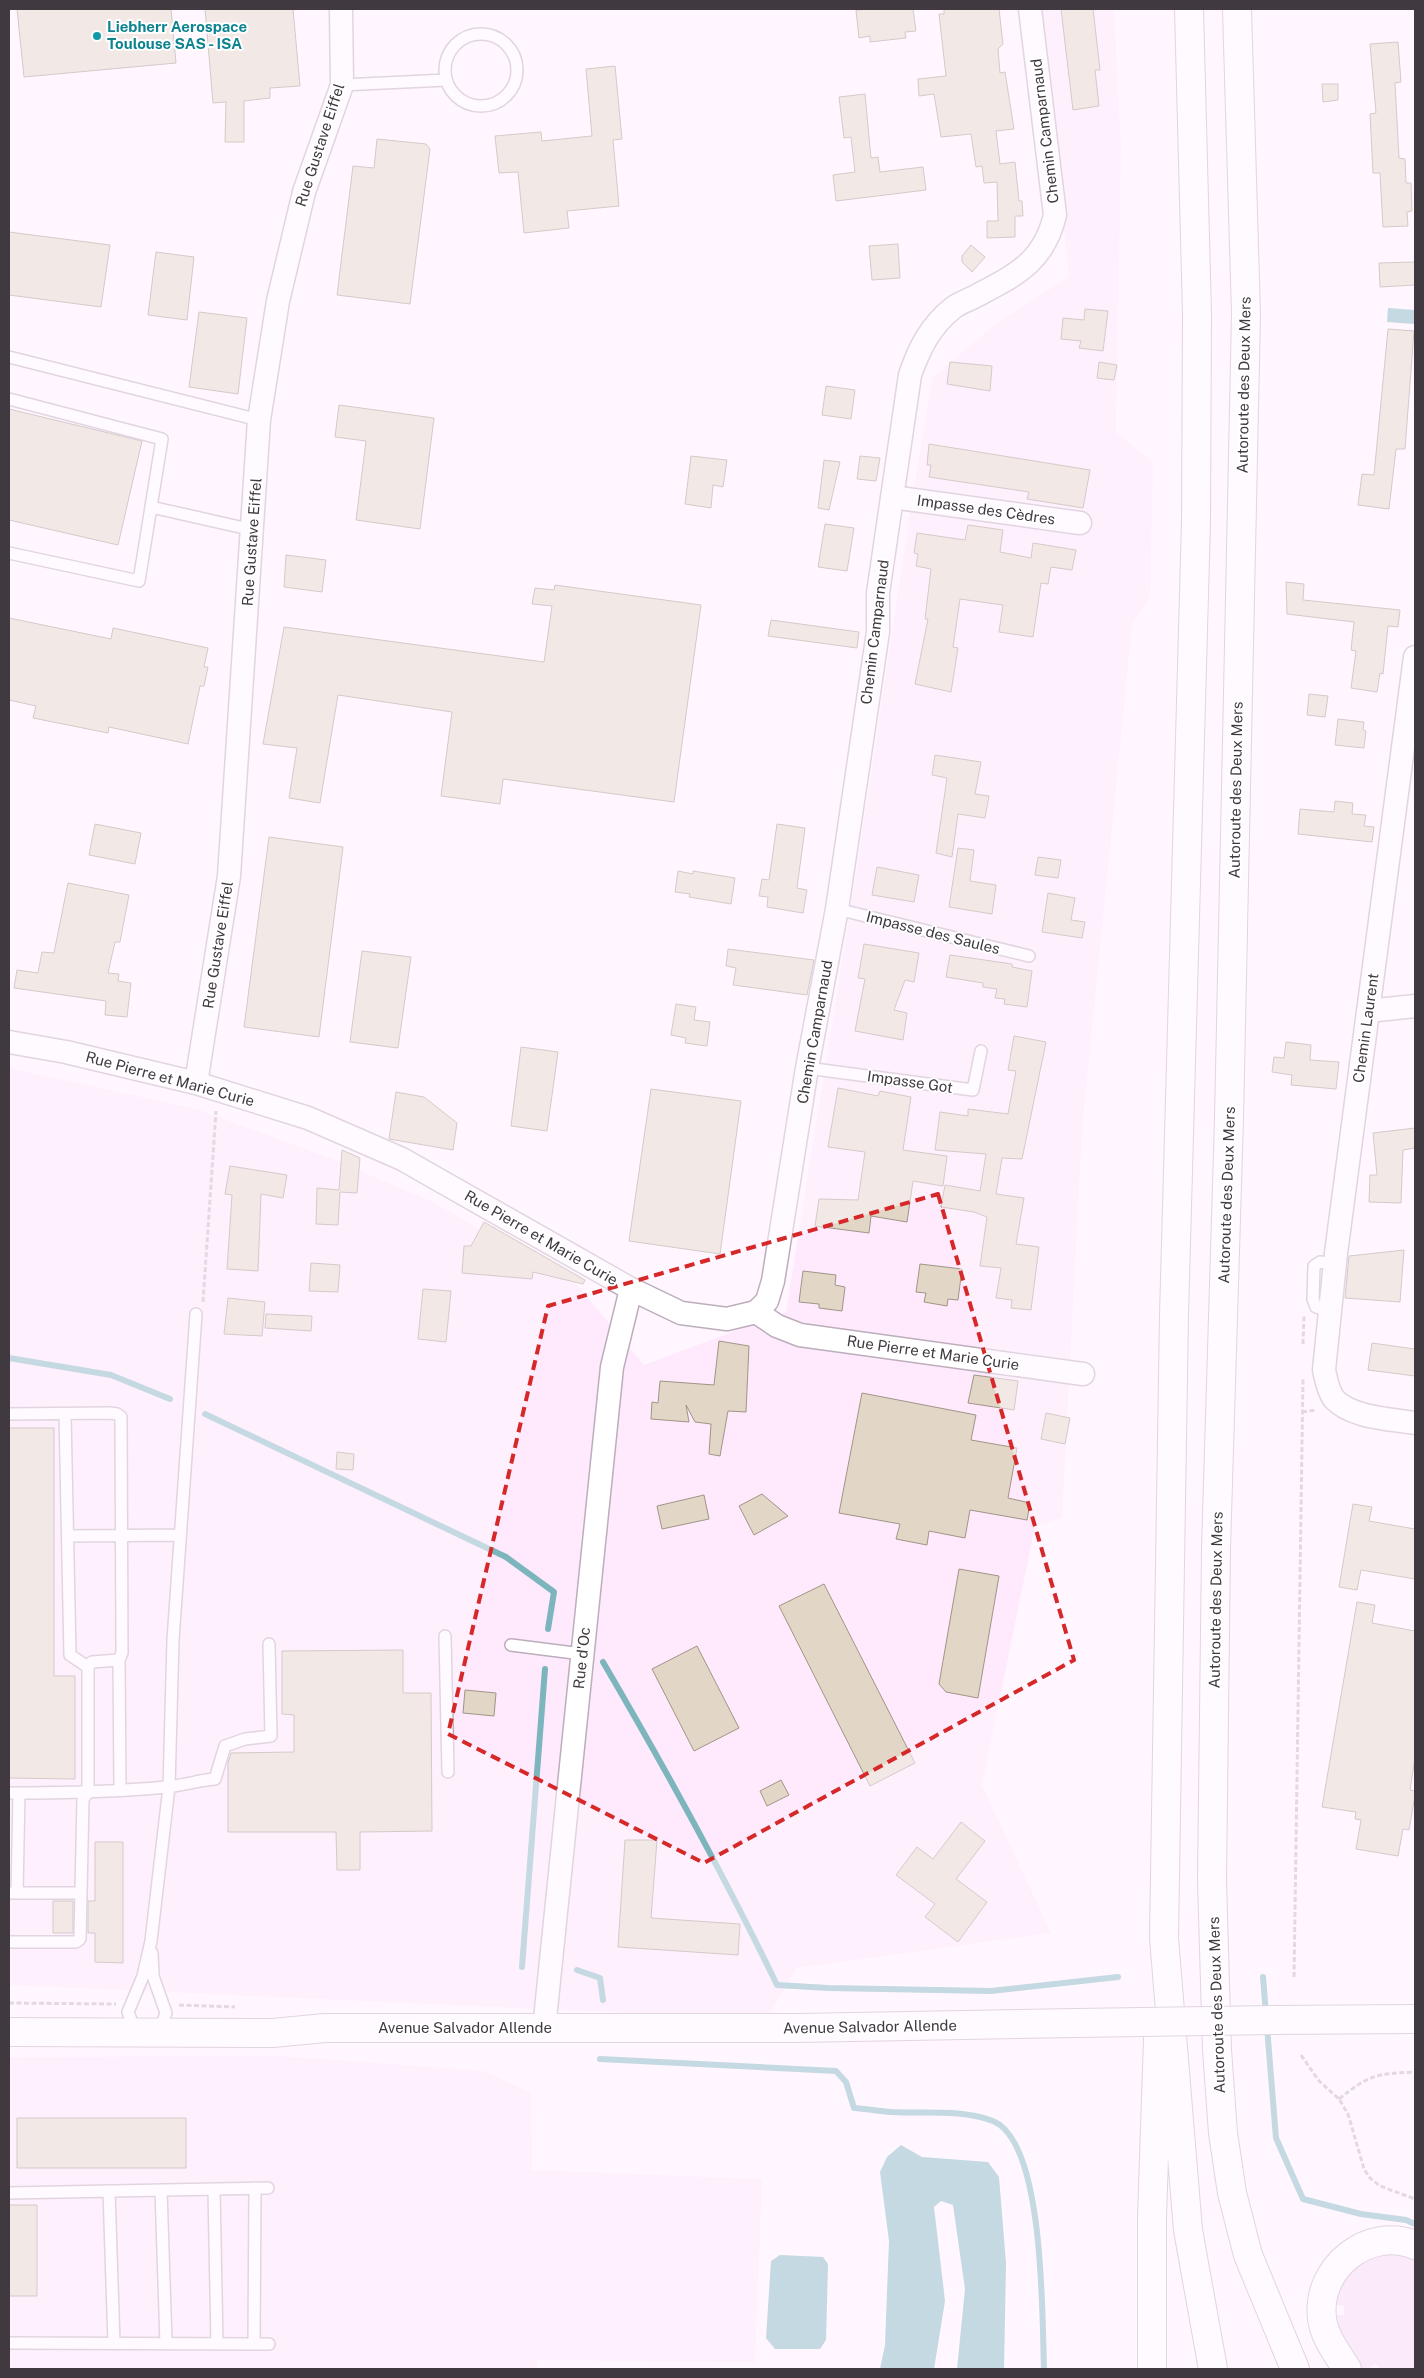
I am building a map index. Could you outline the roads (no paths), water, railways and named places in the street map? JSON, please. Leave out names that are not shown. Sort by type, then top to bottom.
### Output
[{"type":"main road","points":[[1152,2369],[1154,2108],[1164,1938],[1174,1315],[1196,522],[1197,314],[1189,9]]},
{"type":"main road","name":"Autoroute des Deux Mers","points":[[1237,9],[1246,314],[1230,1099],[1216,1549],[1212,1881],[1217,2050],[1223,2133],[1232,2193],[1248,2255],[1296,2369]]},
{"type":"main road","points":[[1164,1938],[1188,2230],[1213,2369]]},
{"type":"main road","name":"Avenue Salvador Allende","points":[[9,2014],[141,2018],[274,2033],[325,2028],[798,2028],[1415,2019]]},
{"type":"main road","name":"Avenue Salvador Allende","points":[[9,2032],[141,2018]]},
{"type":"main road","points":[[1347,2369],[1325,2333],[1322,2318],[1325,2290],[1331,2275],[1341,2261],[1351,2252],[1366,2246],[1393,2241],[1407,2242],[1415,2245]]},
{"type":"street","name":"Rue Gustave Eiffel","points":[[196,1083],[229,876],[260,420],[278,301],[304,192],[342,86],[341,9]]},
{"type":"street","name":"Chemin Camparnaud","points":[[756,1312],[767,1301],[774,1282],[807,1068],[837,909],[878,632],[878,594],[910,375],[920,346],[933,328],[953,308],[1007,280],[1030,264],[1051,234],[1055,215],[1030,9]]},
{"type":"street","name":"Impasse des Cèdres","points":[[892,497],[1080,523]]},
{"type":"street","name":"Chemin Laurent","points":[[1415,657],[1334,1264],[1324,1370],[1328,1387],[1334,1398],[1350,1409],[1415,1423]]},
{"type":"street","points":[[1368,1011],[1415,1006]]},
{"type":"street","name":"Rue Pierre et Marie Curie","points":[[9,1042],[66,1052],[196,1083],[308,1118],[402,1159],[631,1289],[681,1313],[727,1319],[756,1312],[777,1326],[800,1335],[1083,1374]]},
{"type":"street","name":"Rue d'Oc","points":[[544,2029],[612,1367],[631,1289]]},
{"type":"lane","points":[[479,33],[494,35],[511,48],[517,60],[518,78],[513,89],[504,99],[492,105],[476,106],[464,102],[451,91],[446,80],[446,59],[452,47],[467,36],[479,33]]},
{"type":"lane","points":[[342,86],[446,80]]},
{"type":"lane","points":[[9,356],[260,420]]},
{"type":"lane","points":[[9,400],[162,439],[139,581],[9,553]]},
{"type":"lane","points":[[151,507],[253,530]]},
{"type":"lane","name":"Impasse des Saules","points":[[837,909],[1029,956]]},
{"type":"lane","name":"Impasse Got","points":[[807,1068],[973,1090],[981,1051]]},
{"type":"lane","points":[[141,2018],[142,1976],[151,1941],[169,1787],[173,1640],[196,1314]]},
{"type":"lane","points":[[9,1414],[110,1413],[121,1417],[122,1653],[119,1660],[120,1790]]},
{"type":"lane","points":[[65,1414],[70,1654],[88,1667]]},
{"type":"lane","points":[[68,1536],[122,1534],[180,1535]]},
{"type":"lane","points":[[445,1636],[448,1772]]},
{"type":"lane","points":[[81,1893],[13,1893],[14,1793],[88,1792],[169,1787],[197,1780],[215,1779],[225,1746],[245,1739],[271,1736],[269,1644]]},
{"type":"lane","points":[[511,1645],[582,1654]]},
{"type":"lane","points":[[9,1942],[76,1942],[80,1939],[83,1799],[88,1792],[88,1667],[92,1662],[99,1660],[119,1660]]},
{"type":"lane","points":[[141,2018],[153,1976],[151,1941]]},
{"type":"lane","points":[[254,2344],[255,2188]]},
{"type":"lane","points":[[9,2193],[268,2188]]},
{"type":"lane","points":[[214,2189],[216,2344]]},
{"type":"lane","points":[[161,2190],[166,2343]]},
{"type":"lane","points":[[109,2191],[114,2343]]},
{"type":"lane","points":[[9,2343],[270,2344]]},
{"type":"water","points":[[1388,308],[1415,310],[1414,324],[1387,322]]},
{"type":"water","points":[[901,2145],[922,2157],[988,2162],[999,2177],[1006,2263],[1004,2369],[957,2369],[965,2289],[953,2205],[941,2201],[934,2207],[945,2301],[934,2369],[880,2369],[885,2345],[889,2241],[880,2172],[887,2157]]},
{"type":"water","points":[[780,2255],[823,2257],[828,2264],[826,2340],[820,2349],[775,2349],[766,2338],[771,2261]]},
{"type":"waterway","points":[[9,1358],[111,1375],[170,1399]]},
{"type":"waterway","points":[[205,1414],[506,1557],[554,1592],[548,1629]]},
{"type":"waterway","points":[[603,1662],[693,1822],[777,1985],[828,1988],[991,1991],[1118,1977]]},
{"type":"waterway","points":[[522,1967],[545,1669]]},
{"type":"waterway","points":[[577,1970],[600,1978],[603,2000]]},
{"type":"waterway","points":[[1263,1977],[1266,2014]]},
{"type":"waterway","points":[[1267,2027],[1276,2138],[1303,2199],[1361,2214],[1406,2220],[1415,2224]]},
{"type":"waterway","points":[[600,2059],[836,2071],[846,2082],[854,2108],[891,2112],[956,2113],[993,2121],[1010,2136],[1023,2162],[1031,2196],[1041,2274],[1044,2369]]},
{"type":"place","name":"Liebherr Aerospace Toulouse SAS - ISA","points":[[97,36]]}]
